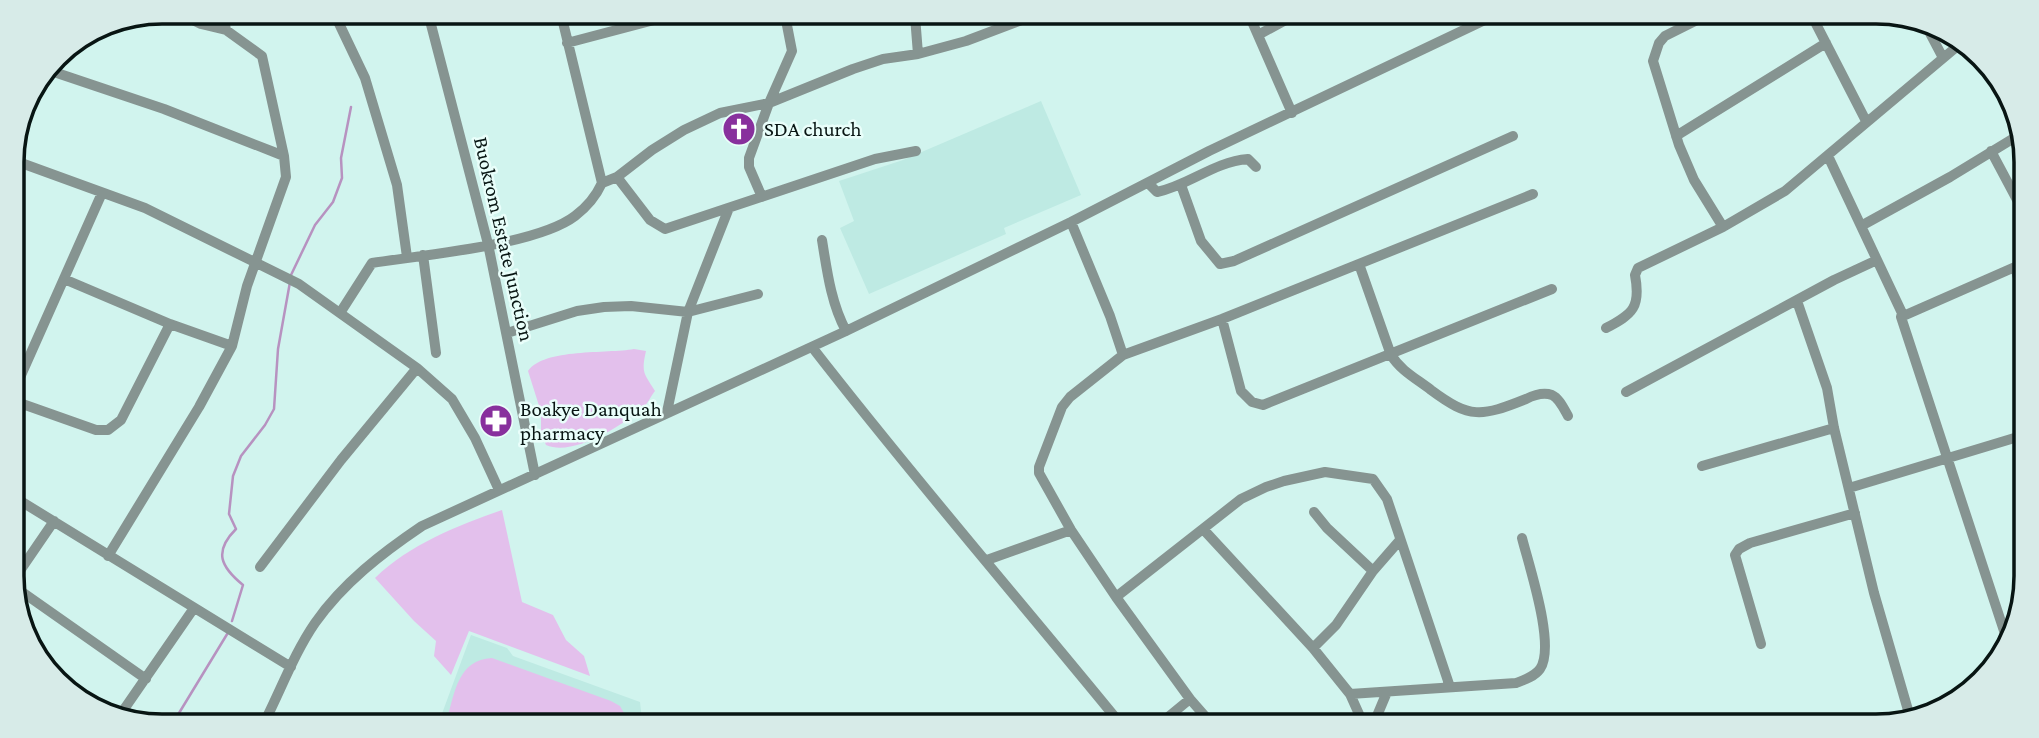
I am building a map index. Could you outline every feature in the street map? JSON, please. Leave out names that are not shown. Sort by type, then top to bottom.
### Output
[{"type":"street","points":[[108,556],[200,407],[232,346],[255,261],[286,177],[284,156],[262,56],[226,30],[201,24]]},
{"type":"street","points":[[225,24],[226,30]]},
{"type":"street","points":[[339,24],[365,78],[394,173],[407,257]]},
{"type":"street","name":"Buokrom Estate Junction","points":[[431,24],[488,244],[535,475]]},
{"type":"street","points":[[340,313],[372,263],[488,244],[549,229],[575,217],[595,197],[602,183],[563,24]]},
{"type":"street","points":[[567,43],[639,24]]},
{"type":"street","points":[[762,197],[749,167],[749,159],[769,103],[792,51],[787,24]]},
{"type":"street","points":[[916,24],[918,54]]},
{"type":"street","points":[[602,183],[617,177],[684,130],[720,113],[769,103],[853,69],[883,59],[918,54],[966,41],[1004,24]]},
{"type":"street","points":[[1253,24],[1292,113]]},
{"type":"street","points":[[1258,35],[1278,24]]},
{"type":"street","points":[[268,714],[314,625],[330,603],[379,556],[422,526],[846,331],[1071,222],[1209,151],[1477,24]]},
{"type":"street","points":[[1689,24],[1665,36],[1654,54],[1653,61],[1676,136],[1694,180],[1723,227]]},
{"type":"street","points":[[1816,24],[1866,121]]},
{"type":"street","points":[[1932,36],[1942,56]]},
{"type":"street","points":[[1676,136],[1826,43]]},
{"type":"street","points":[[1606,328],[1634,311],[1638,291],[1635,271],[1723,227],[1785,191],[1954,48]]},
{"type":"street","points":[[57,73],[164,109],[284,156]]},
{"type":"street","points":[[1181,185],[1201,241],[1220,264],[1234,261],[1513,136]]},
{"type":"street","points":[[1861,226],[1950,177],[2012,139]]},
{"type":"street","points":[[617,177],[650,220],[665,229],[875,159],[916,151]]},
{"type":"street","points":[[1209,151],[1217,165]]},
{"type":"street","points":[[1991,151],[2014,194]]},
{"type":"street","points":[[1828,156],[1902,313],[1901,317],[2004,628]]},
{"type":"street","points":[[1148,183],[1157,192],[1181,185],[1217,165],[1248,159],[1256,167]]},
{"type":"street","points":[[25,164],[145,208],[299,284],[417,368],[452,399],[475,438],[499,490]]},
{"type":"street","points":[[24,367],[102,193]]},
{"type":"street","points":[[1203,713],[1116,597],[1071,530],[1040,473],[1039,467],[1062,407],[1070,397],[1123,355],[1222,319],[1533,194]]},
{"type":"street","points":[[667,412],[688,312],[729,208]]},
{"type":"street","points":[[1071,222],[1123,355]]},
{"type":"street","points":[[822,240],[830,286],[846,331]]},
{"type":"street","points":[[423,255],[436,353]]},
{"type":"street","points":[[1626,392],[1877,260]]},
{"type":"street","points":[[1359,264],[1391,355],[1404,371],[1449,404],[1460,410],[1486,411],[1539,394],[1549,394],[1556,397],[1568,416]]},
{"type":"street","points":[[1901,317],[2014,268]]},
{"type":"street","points":[[64,279],[170,324],[232,346]]},
{"type":"street","points":[[1222,319],[1241,391],[1252,402],[1263,405],[1552,289]]},
{"type":"street","points":[[507,333],[577,312],[604,307],[631,306],[688,312],[758,294]]},
{"type":"street","points":[[1797,300],[1827,388],[1834,428],[1874,593],[1908,710]]},
{"type":"street","points":[[24,405],[96,430],[108,430],[121,420],[170,324]]},
{"type":"street","points":[[812,346],[889,446],[987,560],[1112,713]]},
{"type":"street","points":[[260,567],[348,450],[417,368]]},
{"type":"street","points":[[1702,466],[1834,428]]},
{"type":"street","points":[[1849,488],[2014,438]]},
{"type":"street","points":[[1116,597],[1241,499],[1284,481],[1325,472],[1373,479],[1387,499],[1450,687]]},
{"type":"street","points":[[24,503],[291,667]]},
{"type":"street","points":[[1314,512],[1327,528],[1373,570]]},
{"type":"street","points":[[1760,644],[1735,555],[1749,543],[1855,513]]},
{"type":"street","points":[[24,565],[54,522]]},
{"type":"street","points":[[1203,529],[1313,648],[1350,694],[1359,713]]},
{"type":"street","points":[[987,560],[1071,530]]},
{"type":"street","points":[[1350,694],[1516,683],[1530,678],[1540,669],[1545,653],[1543,623],[1522,538]]},
{"type":"street","points":[[1313,648],[1336,625],[1373,570],[1400,540]]},
{"type":"street","points":[[26,595],[146,678]]},
{"type":"street","points":[[125,708],[194,608]]},
{"type":"street","points":[[1378,713],[1387,692]]},
{"type":"street","points":[[1172,713],[1190,699]]},
{"type":"shaded area","points":[[1041,101],[1081,195],[1004,228],[1006,234],[869,294],[840,228],[854,221],[839,181],[903,160]]},
{"type":"shaded area","points":[[634,349],[646,351],[644,372],[655,391],[644,407],[596,438],[569,447],[546,445],[541,433],[541,412],[528,371],[536,364],[561,355]]},
{"type":"shaded area","points":[[502,510],[522,602],[553,615],[566,640],[584,656],[590,676],[469,631],[451,675],[434,656],[436,641],[375,578],[403,555],[419,546]]},
{"type":"shaded area","points":[[471,635],[507,648],[513,656],[640,702],[641,714],[442,714]]},
{"type":"shaded area","points":[[492,658],[611,701],[620,706],[624,714],[448,714],[460,679],[465,671],[481,660]]},
{"type":"waterway","points":[[291,275],[315,225],[333,202],[342,178],[341,158],[351,107]]},
{"type":"waterway","points":[[232,621],[243,585],[229,572],[222,552],[236,529],[229,514],[233,476],[241,456],[274,409],[278,349],[290,282]]},
{"type":"waterway","points":[[178,714],[229,631]]},
{"type":"place","name":"SDA church","points":[[739,129]]},
{"type":"place","name":"Boakye Danquah pharmacy","points":[[496,421]]}]
